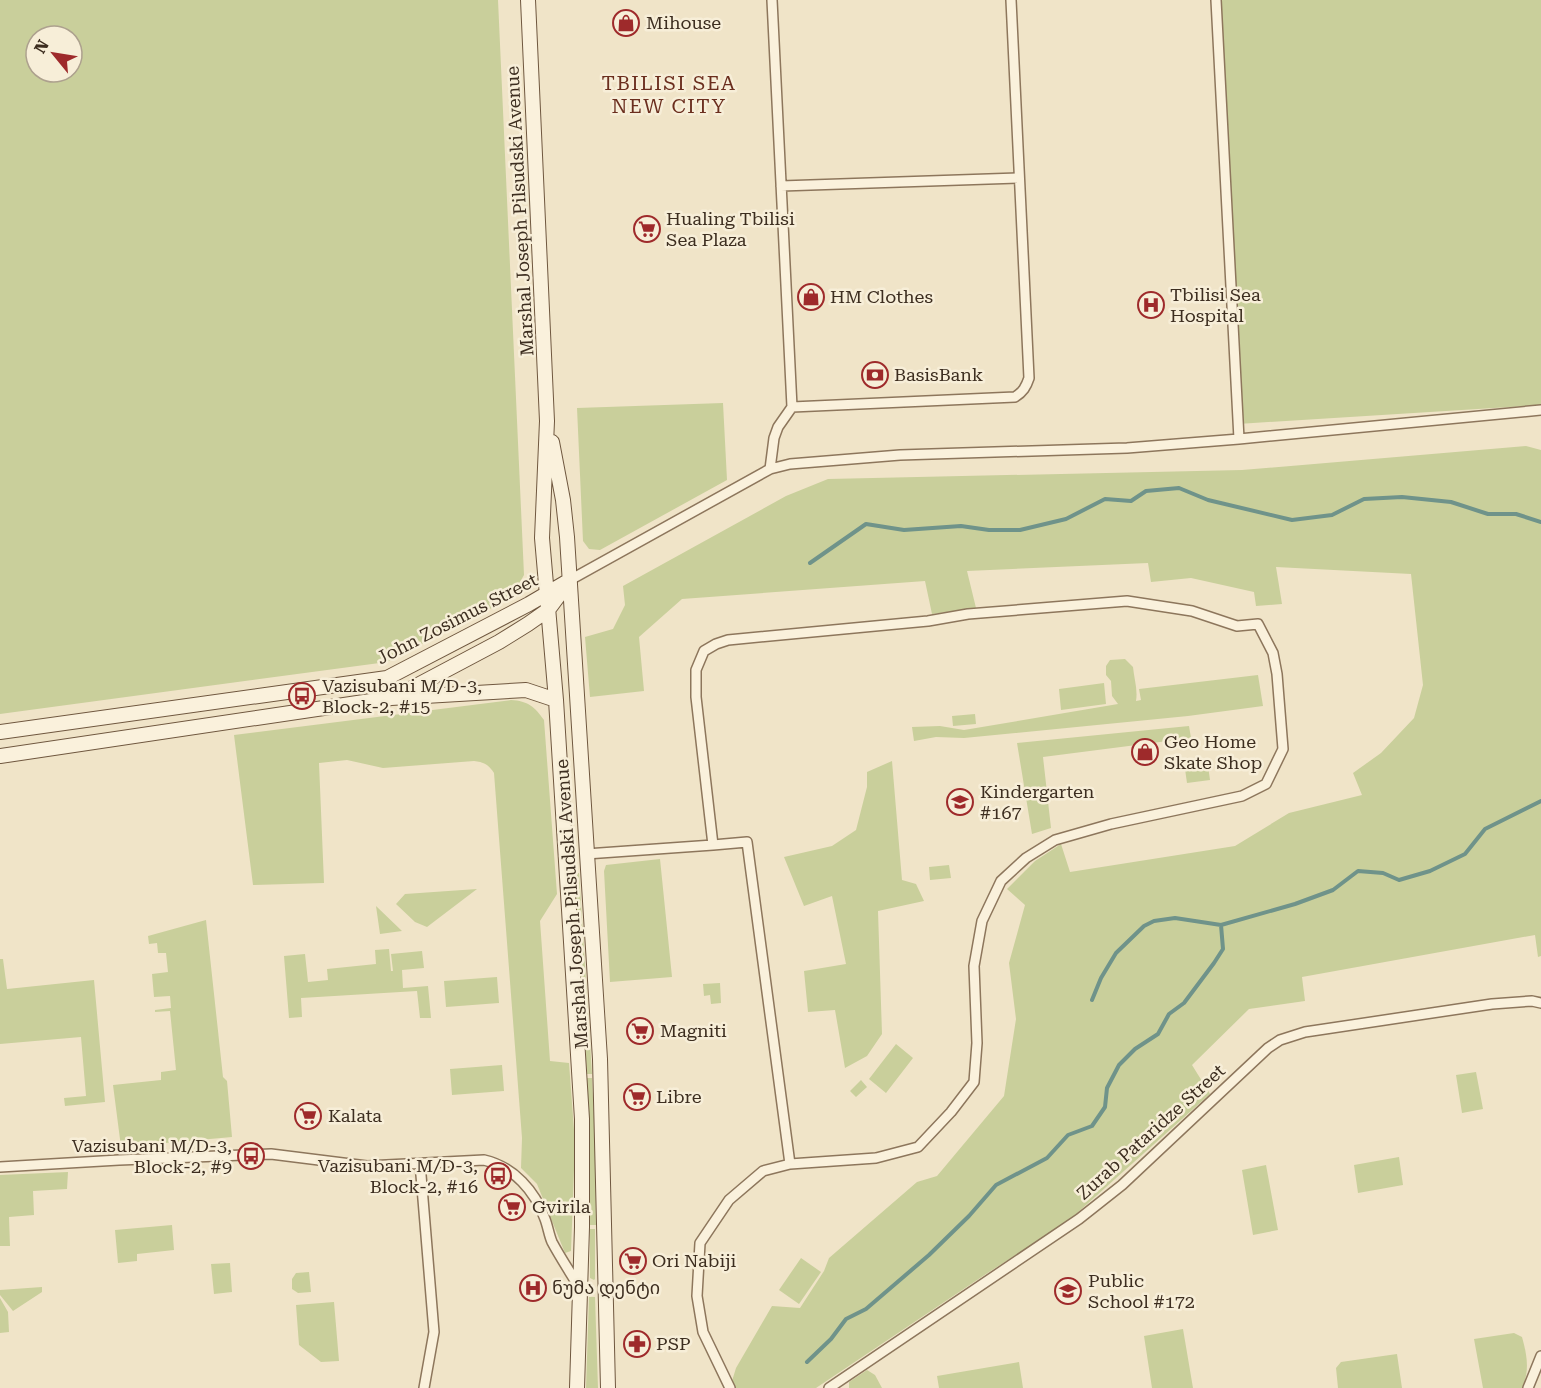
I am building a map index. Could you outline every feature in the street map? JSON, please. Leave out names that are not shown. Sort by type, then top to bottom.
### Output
[{"type":"main road","name":"Marshal Joseph Pilsudski Avenue","points":[[528,0],[548,421],[542,538],[555,700],[582,1119],[582,1227],[577,1388]]},
{"type":"main road","name":"Marshal Joseph Pilsudski Avenue","points":[[548,421],[563,500],[570,580],[600,1059],[608,1388]]},
{"type":"main road","name":"John Zosimus Street","points":[[0,732],[387,678],[570,580]]},
{"type":"main road","name":"John Zosimus Street","points":[[391,698],[499,642],[548,610],[570,580]]},
{"type":"main road","points":[[373,680],[380,690],[376,701]]},
{"type":"main road","name":"John Zosimus Street","points":[[0,756],[391,698],[526,690],[555,700]]},
{"type":"main road","points":[[565,855],[586,854]]},
{"type":"main road","points":[[579,1287],[606,1287]]},
{"type":"street","points":[[770,469],[774,438],[778,427],[792,407],[772,0]]},
{"type":"street","points":[[792,407],[1015,397],[1021,394],[1026,387],[1029,378],[1011,0]]},
{"type":"street","points":[[1216,0],[1239,439]]},
{"type":"street","points":[[781,186],[1019,178]]},
{"type":"street","points":[[570,580],[770,469],[790,464],[900,455],[1127,448],[1540,409]]},
{"type":"street","points":[[713,845],[696,697],[696,670],[705,651],[716,644],[728,640],[928,621],[968,614],[1127,601],[1192,611],[1237,626],[1258,624],[1273,652],[1283,749],[1266,784],[1242,796],[1111,824],[1055,840],[1026,858],[1001,881],[982,921],[974,966],[977,1042],[974,1082],[918,1147],[876,1158],[790,1164],[763,1171],[729,1200],[700,1244],[697,1296],[704,1332],[730,1388]]},
{"type":"street","points":[[586,854],[747,842],[790,1164]]},
{"type":"street","name":"Zurab Pataridze Street","points":[[829,1388],[1079,1219],[1122,1185],[1268,1048],[1280,1040],[1305,1032],[1492,1004],[1536,1002]]},
{"type":"street","points":[[0,1167],[271,1154],[367,1166],[477,1159],[495,1162],[525,1184],[538,1203],[551,1240],[579,1287]]},
{"type":"street","points":[[420,1163],[434,1332],[424,1388]]},
{"type":"street","points":[[1528,1388],[1541,1356]]},
{"type":"green space","points":[[0,0],[498,0],[524,575],[511,598],[387,662],[0,714]]},
{"type":"green space","points":[[1216,0],[1541,0],[1541,405],[1238,424]]},
{"type":"green space","points":[[723,403],[727,480],[600,550],[589,549],[583,541],[577,408]]},
{"type":"green space","points":[[1526,446],[1541,450],[1541,956],[1538,957],[1535,935],[1302,977],[1305,1001],[1249,1009],[1192,1065],[1210,1094],[1067,1222],[816,1388],[736,1388],[732,1381],[736,1368],[772,1306],[800,1308],[824,1271],[829,1258],[917,1182],[937,1176],[1004,1096],[1016,1019],[1009,963],[1025,905],[1007,889],[1035,861],[1061,844],[1070,872],[1235,846],[1289,813],[1362,795],[1353,773],[1381,753],[1414,718],[1423,685],[1411,574],[1276,567],[1282,604],[1256,606],[1254,592],[1191,578],[1151,582],[1148,563],[967,571],[976,608],[932,614],[925,581],[682,599],[639,637],[644,691],[590,697],[585,637],[613,629],[625,605],[623,586],[786,496],[828,479],[1242,470]]},
{"type":"green space","points":[[1125,659],[1133,667],[1136,701],[1141,700],[1139,689],[1258,675],[1263,706],[1188,716],[964,738],[936,737],[914,741],[912,727],[940,726],[964,730],[1118,704],[1112,696],[1111,681],[1106,675],[1106,666],[1110,660]]},
{"type":"green space","points":[[1104,683],[1106,704],[1061,710],[1059,689]]},
{"type":"green space","points":[[511,700],[530,706],[544,720],[557,894],[540,921],[550,1061],[569,1063],[575,1143],[571,1251],[565,1253],[537,1184],[521,1168],[522,1138],[494,773],[486,764],[474,761],[383,768],[347,760],[319,763],[324,883],[253,885],[234,735]]},
{"type":"green space","points":[[975,714],[976,724],[953,726],[952,716]]},
{"type":"green space","points":[[1189,726],[1191,738],[1043,757],[1051,828],[1032,834],[1017,743]]},
{"type":"green space","points":[[892,761],[902,880],[916,884],[924,901],[878,911],[882,1034],[867,1056],[845,1068],[835,1010],[808,1012],[804,971],[846,964],[832,896],[804,906],[784,857],[832,846],[856,830],[867,787],[867,772]]},
{"type":"green space","points":[[1208,766],[1210,780],[1187,783],[1185,769]]},
{"type":"green space","points":[[660,859],[672,977],[610,982],[604,871],[606,865]]},
{"type":"green space","points":[[949,865],[951,878],[930,880],[929,867]]},
{"type":"green space","points":[[574,873],[579,873],[592,1074],[587,1074]]},
{"type":"green space","points":[[477,889],[427,927],[415,922],[396,904],[405,894]]},
{"type":"green space","points":[[376,906],[402,931],[380,934]]},
{"type":"green space","points":[[206,920],[232,1137],[121,1147],[113,1085],[161,1080],[161,1072],[176,1070],[170,1011],[155,1012],[155,1010],[171,1008],[170,996],[154,997],[152,974],[168,972],[166,953],[158,953],[157,943],[149,944],[148,936]]},
{"type":"green space","points":[[389,949],[391,971],[393,971],[391,954],[422,951],[424,968],[402,970],[403,988],[428,986],[431,1018],[420,1018],[417,991],[301,998],[302,1017],[289,1018],[284,956],[305,954],[308,982],[328,980],[327,969],[376,964],[375,950]]},
{"type":"green space","points":[[0,959],[3,959],[7,989],[94,980],[105,1102],[65,1106],[64,1098],[86,1096],[81,1037],[0,1044]]},
{"type":"green space","points":[[497,977],[499,1003],[446,1007],[444,981]]},
{"type":"green space","points":[[720,983],[721,1003],[711,1004],[710,995],[704,996],[703,984]]},
{"type":"green space","points":[[896,1044],[913,1058],[886,1093],[869,1079]]},
{"type":"green space","points":[[502,1065],[504,1091],[452,1095],[450,1069]]},
{"type":"green space","points":[[1476,1072],[1483,1109],[1462,1113],[1456,1075]]},
{"type":"green space","points":[[587,1078],[592,1078],[596,1225],[590,1225]]},
{"type":"green space","points":[[861,1080],[867,1087],[856,1097],[850,1091]]},
{"type":"green space","points":[[1399,1157],[1403,1185],[1358,1193],[1354,1165]]},
{"type":"green space","points":[[1266,1165],[1278,1230],[1253,1235],[1242,1170]]},
{"type":"green space","points":[[68,1172],[67,1189],[33,1191],[34,1215],[9,1217],[10,1246],[0,1246],[0,1175]]},
{"type":"green space","points":[[172,1225],[174,1250],[137,1254],[137,1261],[118,1263],[115,1230]]},
{"type":"green space","points":[[590,1229],[595,1229],[594,1280],[590,1278]]},
{"type":"green space","points":[[801,1258],[821,1272],[799,1304],[779,1290]]},
{"type":"green space","points":[[230,1263],[232,1292],[214,1294],[211,1264]]},
{"type":"green space","points":[[309,1272],[311,1292],[298,1293],[292,1289],[292,1279],[296,1273]]},
{"type":"green space","points":[[42,1287],[42,1292],[13,1311],[0,1295],[0,1290]]},
{"type":"green space","points":[[589,1297],[595,1297],[598,1388],[586,1388]]},
{"type":"green space","points":[[0,1298],[8,1312],[9,1332],[0,1333]]},
{"type":"green space","points":[[334,1302],[339,1361],[321,1362],[299,1345],[296,1305]]},
{"type":"green space","points":[[1183,1329],[1193,1388],[1152,1388],[1144,1336]]},
{"type":"green space","points":[[1514,1333],[1522,1337],[1526,1357],[1527,1369],[1522,1388],[1483,1388],[1474,1339]]},
{"type":"green space","points":[[1397,1354],[1402,1388],[1338,1388],[1336,1368],[1341,1362]]},
{"type":"green space","points":[[1019,1362],[1023,1388],[939,1388],[937,1376]]},
{"type":"green space","points":[[867,1370],[875,1375],[882,1388],[849,1388],[849,1382]]},
{"type":"waterway","points":[[810,563],[866,524],[904,530],[961,526],[989,530],[1020,530],[1066,519],[1105,499],[1131,501],[1146,491],[1179,488],[1208,500],[1292,520],[1332,515],[1364,499],[1402,497],[1451,502],[1488,514],[1516,514],[1541,522]]},
{"type":"waterway","points":[[1092,1000],[1101,978],[1116,953],[1144,926],[1154,921],[1175,918],[1221,925],[1295,904],[1333,890],[1358,871],[1383,873],[1399,880],[1430,871],[1465,854],[1485,829],[1541,801]]},
{"type":"waterway","points":[[807,1362],[831,1339],[846,1319],[866,1309],[929,1255],[969,1216],[996,1185],[1047,1158],[1068,1135],[1092,1126],[1105,1107],[1107,1088],[1119,1065],[1135,1049],[1158,1034],[1169,1014],[1184,1003],[1223,949],[1221,925]]},
{"type":"place","name":"Mihouse","points":[[626,23]]},
{"type":"place","name":"Hualing Tbilisi Sea Plaza","points":[[647,229]]},
{"type":"place","name":"HM Clothes","points":[[811,297]]},
{"type":"place","name":"Tbilisi Sea Hospital","points":[[1151,305]]},
{"type":"place","name":"BasisBank","points":[[875,375]]},
{"type":"place","name":"Vazisubani M/D-3, Block-2, #15","points":[[302,696]]},
{"type":"place","name":"Geo Home Skate Shop","points":[[1145,752]]},
{"type":"place","name":"Kindergarten #167","points":[[960,802]]},
{"type":"place","name":"Magniti","points":[[640,1031]]},
{"type":"place","name":"Libre","points":[[637,1097]]},
{"type":"place","name":"Kalata","points":[[308,1116]]},
{"type":"place","name":"Vazisubani M/D-3, Block-2, #9","points":[[251,1156]]},
{"type":"place","name":"Vazisubani M/D-3, Block-2, #16","points":[[498,1176]]},
{"type":"place","name":"Gvirila","points":[[512,1207]]},
{"type":"place","name":"Ori Nabiji","points":[[633,1261]]},
{"type":"place","name":"ნუმა დენტი","points":[[533,1288]]},
{"type":"place","name":"Public School #172","points":[[1068,1291]]},
{"type":"place","name":"PSP","points":[[637,1344]]},
{"type":"district","name":"TBILISI SEA NEW CITY","points":[[669,94]]}]
